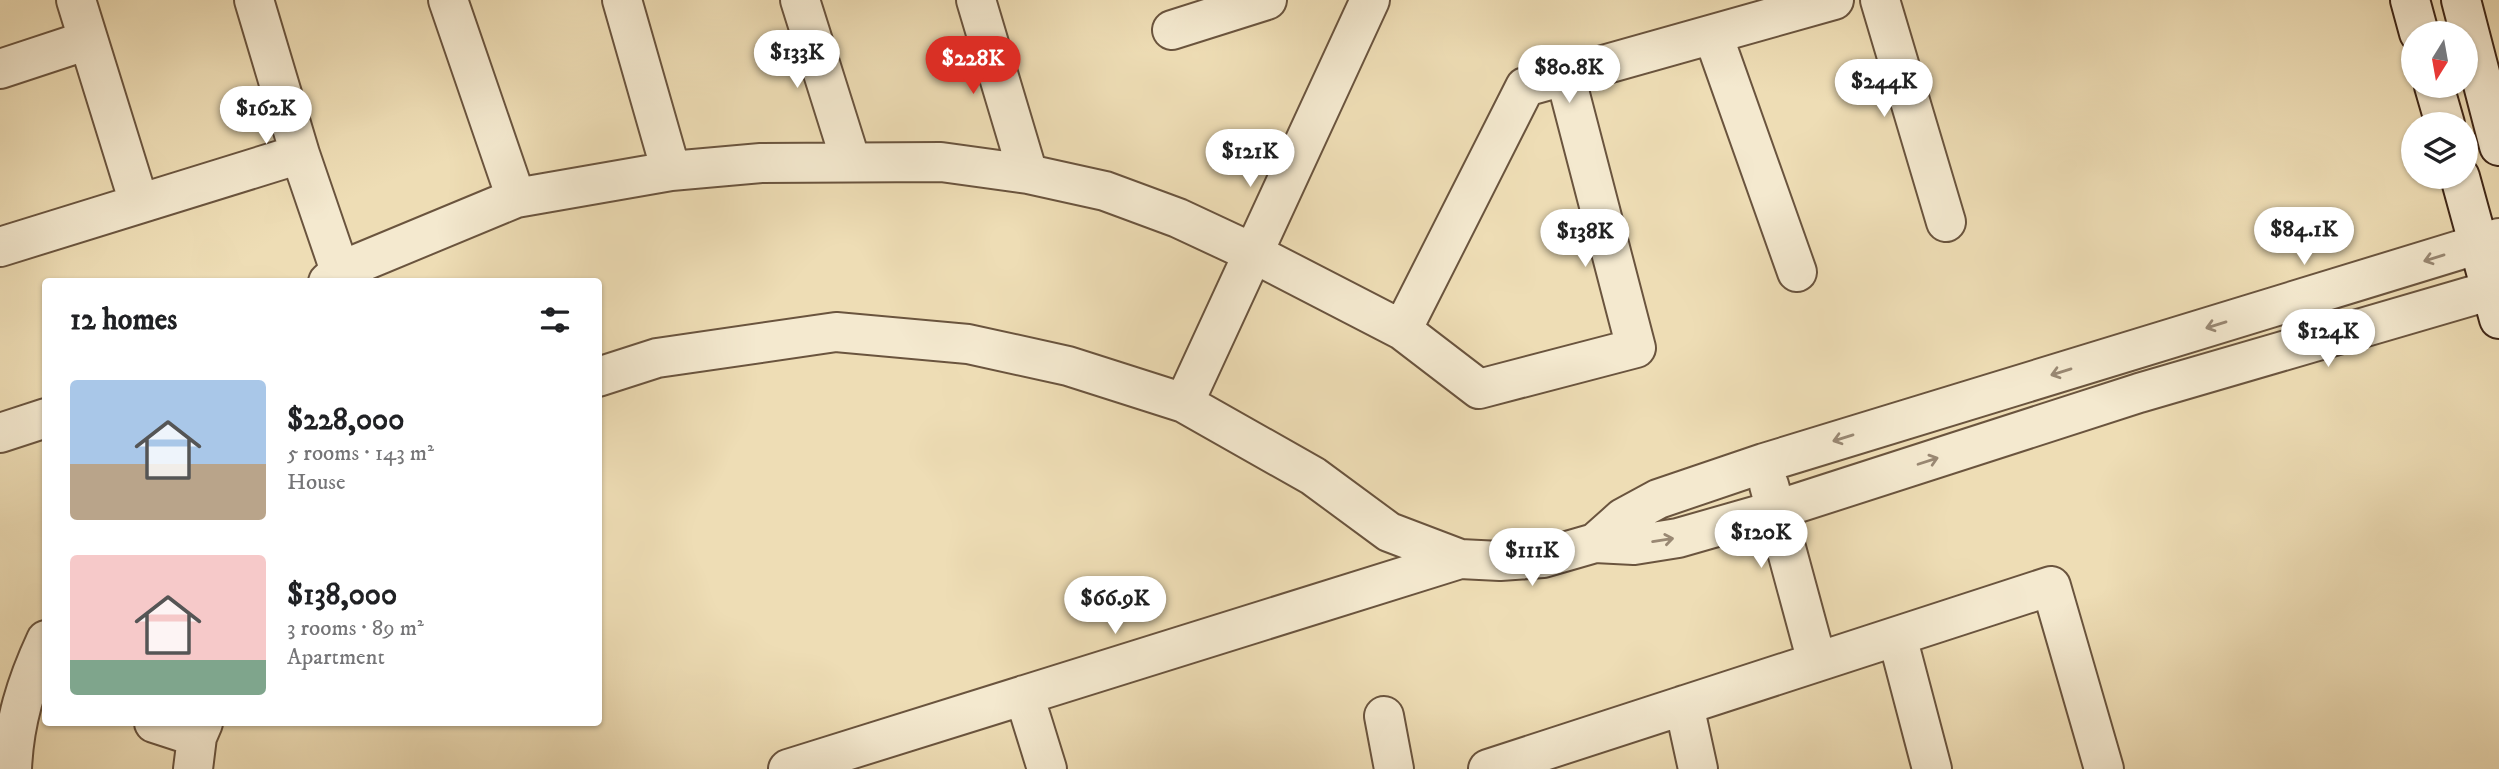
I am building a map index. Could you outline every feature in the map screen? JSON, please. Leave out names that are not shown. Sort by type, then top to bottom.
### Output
[{"type":"street","points":[[76,0],[139,203]]},
{"type":"street","points":[[254,0],[334,277],[516,198],[671,171],[761,163],[941,162],[1028,174],[1105,191],[1178,218],[1253,253],[1402,330],[1479,389],[1636,348],[1566,75]]},
{"type":"street","points":[[448,0],[516,198]]},
{"type":"street","points":[[622,0],[671,171]]},
{"type":"street","points":[[800,0],[851,162]]},
{"type":"street","points":[[976,0],[1028,174]]},
{"type":"street","points":[[1172,30],[1267,0]]},
{"type":"street","points":[[1184,403],[1370,0]]},
{"type":"street","points":[[1402,330],[1525,87],[1833,0]]},
{"type":"street","points":[[1880,0],[1946,222]]},
{"type":"street","points":[[2410,0],[2416,21]]},
{"type":"street","points":[[2461,0],[2499,146]]},
{"type":"street","points":[[1713,35],[1797,272]]},
{"type":"street","points":[[0,69],[88,40]]},
{"type":"street","points":[[0,247],[300,153]]},
{"type":"street","points":[[602,376],[657,358],[836,332],[968,344],[1068,366],[1184,403],[1313,476],[1389,532],[1460,559],[1500,561],[1543,558],[1595,543],[1634,545],[1678,538],[1776,510],[2139,393],[2497,299],[2489,241],[2465,189]]},
{"type":"street","points":[[1595,543],[1623,518],[1658,499],[1763,463],[2489,241]]},
{"type":"street","points":[[0,433],[42,419]]},
{"type":"street","points":[[1763,463],[1817,662]]},
{"type":"street","points":[[788,769],[1460,559]]},
{"type":"street","points":[[1488,769],[2052,586],[2104,769]]},
{"type":"street","points":[[1896,636],[1932,769]]},
{"type":"street","points":[[8,755],[24,680],[42,647]]},
{"type":"street","points":[[1024,695],[1047,769]]},
{"type":"street","points":[[1684,705],[1699,769]]},
{"type":"street","points":[[1384,716],[1394,769]]},
{"type":"street","points":[[160,726],[197,743]]}]
